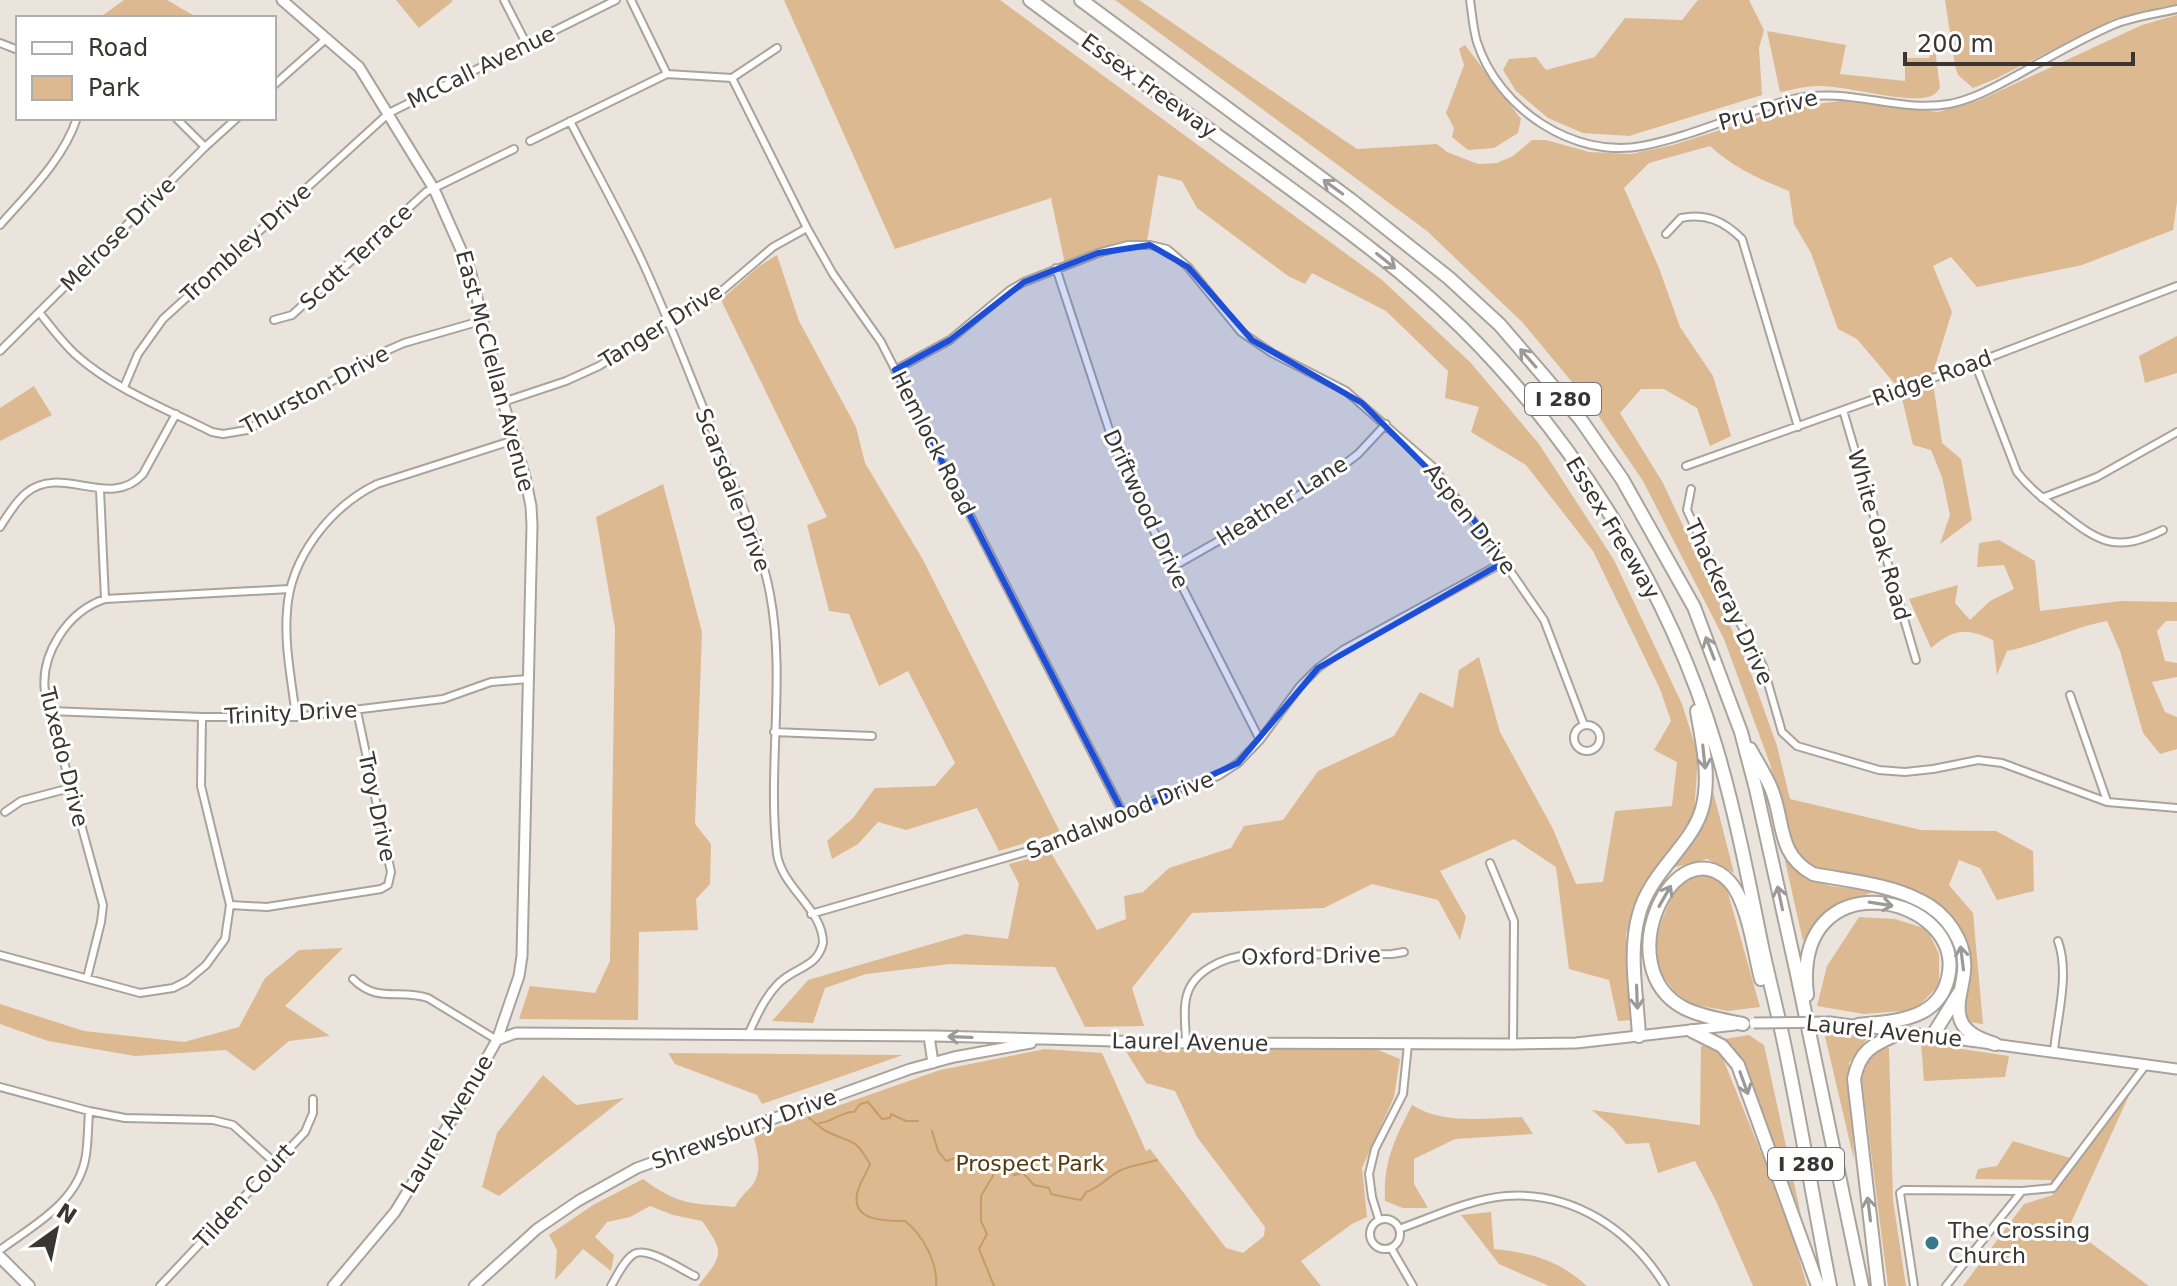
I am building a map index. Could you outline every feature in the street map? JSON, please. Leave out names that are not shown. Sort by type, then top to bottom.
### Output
[{"type":"highway","name":"Essex Freeway","points":[[1030,0],[1348,230],[1417,286],[1511,380],[1600,500],[1658,603],[1716,745],[1792,1082],[1830,1286]]},
{"type":"highway","name":"Essex Freeway","points":[[1081,0],[1351,200],[1449,278],[1500,325],[1581,420],[1622,479],[1694,607],[1741,732],[1756,789],[1862,1286]]},
{"type":"highway","points":[[1639,1036],[1632,952],[1639,912],[1645,894],[1702,812],[1705,795],[1706,767],[1691,680]]},
{"type":"highway","points":[[1741,732],[1772,790],[1789,854],[1795,861],[1813,874],[1894,890],[1931,906],[1948,922],[1960,942],[1965,970],[1960,992],[1959,1015],[1962,1024],[1977,1038],[1995,1044]]},
{"type":"highway","points":[[1748,1024],[1683,1007],[1669,996],[1651,967],[1649,939],[1652,921],[1668,887],[1688,871],[1711,871],[1729,881],[1738,895],[1792,1082]]},
{"type":"highway","points":[[1814,1055],[1806,989],[1809,951],[1819,929],[1838,911],[1857,904],[1877,902],[1911,912],[1931,925],[1945,943],[1950,965],[1944,989],[1933,1005],[1918,1016],[1858,1025]]},
{"type":"highway","points":[[1933,1035],[1960,992]]},
{"type":"highway","points":[[1692,1031],[1722,1046],[1738,1065],[1818,1286]]},
{"type":"highway","points":[[1878,1286],[1854,1079],[1857,1064],[1874,1044],[1902,1032]]},
{"type":"main road","points":[[0,1257],[29,1286]]},
{"type":"street","name":"East McClellan Avenue","points":[[282,0],[359,67],[434,189],[470,270],[531,506],[522,956],[519,976],[497,1040]]},
{"type":"street","points":[[504,0],[527,45]]},
{"type":"street","name":"McCall Avenue","points":[[389,113],[616,0]]},
{"type":"street","points":[[631,0],[667,74]]},
{"type":"street","name":"Pru Drive","points":[[1470,0],[1477,42],[1510,97],[1550,131],[1582,143],[1615,147],[1644,146],[1794,99],[1830,94],[1923,106],[1949,104],[1980,95],[2115,24],[2177,9]]},
{"type":"street","points":[[276,83],[327,38]]},
{"type":"street","points":[[530,141],[667,74],[732,78],[777,48]]},
{"type":"street","name":"Hemlock Road","points":[[732,78],[807,228],[833,274],[881,342],[1124,815]]},
{"type":"street","name":"Trombley Drive","points":[[124,387],[138,354],[163,319],[389,113]]},
{"type":"street","points":[[0,225],[54,162],[66,145],[76,120]]},
{"type":"street","points":[[178,120],[205,147]]},
{"type":"street","name":"Melrose Drive","points":[[0,351],[235,120]]},
{"type":"street","name":"Scarsdale Drive","points":[[570,121],[641,259],[668,321],[763,565],[776,633],[774,732],[778,859],[791,887],[823,936],[819,956],[809,966],[778,983],[748,1035]]},
{"type":"street","name":"Scott Terrace","points":[[274,320],[292,315],[426,192],[514,149]]},
{"type":"street","points":[[1666,234],[1681,218],[1705,216],[1731,228],[1742,239],[1798,427]]},
{"type":"street","name":"Tanger Drive","points":[[503,402],[566,381],[599,366],[668,321],[718,294],[773,247],[807,228]]},
{"type":"street","name":"Aspen Drive","points":[[895,370],[950,340],[1010,290],[1056,268],[1128,245],[1167,249],[1188,267],[1241,332],[1272,353],[1346,391],[1432,466],[1544,620],[1584,725]]},
{"type":"street","name":"Driftwood Drive","points":[[1056,268],[1121,466],[1260,740]]},
{"type":"street","name":"Ridge Road","points":[[1686,466],[1975,363],[2177,286]]},
{"type":"street","name":"Thurston Drive","points":[[39,312],[77,355],[124,387],[223,434],[247,430],[379,354],[404,343],[484,320]]},
{"type":"street","points":[[1975,363],[2017,472],[2042,498],[2090,536],[2105,541],[2124,543],[2144,539],[2163,530]]},
{"type":"street","name":"White Oak Road","points":[[1843,410],[1916,660]]},
{"type":"street","points":[[0,527],[15,504],[28,491],[40,485],[58,481],[100,490],[126,487],[136,481],[176,414]]},
{"type":"street","name":"Heather Lane","points":[[1171,568],[1320,483],[1358,454],[1386,424]]},
{"type":"street","points":[[2042,498],[2097,477],[2177,432]]},
{"type":"street","points":[[296,717],[287,609],[290,589],[317,535],[339,509],[359,493],[405,474],[514,440]]},
{"type":"street","name":"Thackeray Drive","points":[[1691,489],[1687,510],[1731,606],[1763,666],[1782,732],[1797,746],[1879,770],[1905,772],[1978,760],[2002,763],[2107,802],[2177,808]]},
{"type":"street","points":[[100,490],[105,599]]},
{"type":"street","name":"Sandalwood Drive","points":[[811,914],[1070,839],[1170,793],[1218,776],[1238,763],[1260,740],[1300,686],[1331,659],[1504,562]]},
{"type":"street","name":"Tuxedo Drive","points":[[87,978],[103,905],[43,680],[53,648],[68,624],[87,607],[105,599],[290,589]]},
{"type":"street","name":"Trinity Drive","points":[[50,711],[296,717],[443,699],[491,682],[528,679]]},
{"type":"street","points":[[2070,695],[2107,802]]},
{"type":"street","name":"Troy Drive","points":[[230,905],[267,907],[381,889],[388,885],[391,872],[357,711]]},
{"type":"street","points":[[0,955],[140,993],[180,985],[200,971],[221,945],[229,922],[230,905],[201,786],[202,717]]},
{"type":"street","points":[[1584,725],[1595,727],[1600,736],[1598,745],[1590,751],[1580,750],[1573,740],[1575,730],[1584,725]]},
{"type":"street","points":[[774,732],[872,736]]},
{"type":"street","points":[[5,812],[21,801],[70,788]]},
{"type":"street","points":[[1490,863],[1514,921],[1513,1044]]},
{"type":"street","points":[[2054,1051],[2063,968],[2063,953],[2058,941]]},
{"type":"street","name":"Oxford Drive","points":[[1186,1043],[1187,994],[1197,977],[1226,958],[1404,952]]},
{"type":"street","points":[[353,979],[364,990],[377,995],[428,998],[497,1040]]},
{"type":"street","name":"Laurel Avenue","points":[[333,1286],[395,1212],[497,1040],[516,1033],[929,1036],[1186,1043],[1513,1044],[1576,1043],[1748,1024],[1830,1022],[2177,1069]]},
{"type":"street","points":[[929,1036],[933,1063]]},
{"type":"street","name":"Shrewsbury Drive","points":[[474,1286],[537,1229],[637,1168],[933,1063],[1046,1040]]},
{"type":"street","points":[[1379,1220],[1369,1174],[1375,1149],[1403,1094],[1408,1044]]},
{"type":"street","points":[[1914,1286],[1900,1193],[1904,1190],[2022,1191],[2053,1188],[2145,1066]]},
{"type":"street","points":[[0,1087],[89,1111],[152,1120],[213,1120],[233,1125],[275,1163]]},
{"type":"street","name":"Tilden Court","points":[[160,1286],[305,1132],[313,1113],[313,1099]]},
{"type":"street","points":[[0,1250],[69,1197],[86,1157],[89,1111]]},
{"type":"street","points":[[1946,1286],[2022,1191]]},
{"type":"street","points":[[1399,1229],[1480,1201],[1504,1196],[1556,1201],[1590,1213],[1620,1232],[1645,1257],[1665,1286]]},
{"type":"street","points":[[1379,1220],[1390,1220],[1399,1229],[1397,1243],[1391,1248],[1379,1249],[1370,1240],[1370,1230],[1379,1220]]},
{"type":"street","points":[[1391,1248],[1413,1286]]},
{"type":"street","points":[[611,1286],[630,1256],[640,1251],[695,1276]]},
{"type":"highlighted area","points":[[1150,245],[1188,267],[1252,340],[1362,403],[1460,501],[1504,562],[1318,668],[1238,763],[1124,815],[895,370],[950,340],[1024,282],[1098,253]]},
{"type":"green space","points":[[124,0],[167,0],[195,16],[102,16]]},
{"type":"green space","points":[[396,0],[451,0],[453,1],[419,28]]},
{"type":"green space","points":[[784,0],[1000,0],[1382,280],[1471,363],[1539,444],[1614,560],[1682,704],[1698,755],[1694,815],[1643,885],[1626,934],[1633,1020],[1618,1021],[1609,980],[1569,969],[1556,867],[1514,839],[1440,871],[1466,917],[1460,940],[1438,900],[1372,884],[1324,908],[1192,913],[1132,988],[1144,1026],[1085,1027],[1055,967],[950,964],[866,974],[825,988],[813,1023],[772,1021],[808,980],[966,934],[1008,939],[1019,884],[1009,864],[1051,853],[1097,930],[1126,919],[1124,896],[1143,892],[1169,868],[1231,848],[1244,826],[1283,820],[1318,771],[1394,736],[1420,692],[1453,708],[1459,670],[1479,657],[1500,732],[1552,827],[1576,884],[1603,882],[1615,811],[1672,806],[1677,762],[1654,750],[1671,721],[1660,689],[1593,551],[1526,465],[1471,432],[1479,407],[1445,398],[1448,371],[1386,311],[1312,273],[1305,284],[1288,276],[1197,208],[1182,181],[1158,175],[1147,241],[1066,269],[1051,198],[895,249]]},
{"type":"green space","points":[[1115,0],[1139,0],[1357,149],[1437,144],[1447,152],[1478,164],[1497,163],[1513,156],[1532,140],[1546,140],[1589,152],[1631,154],[1673,145],[1793,107],[1848,100],[1938,112],[1980,100],[2142,25],[2177,15],[2177,202],[2173,230],[2082,265],[1977,287],[1951,257],[1933,266],[1952,312],[1932,376],[1942,443],[1961,459],[1972,520],[1940,544],[1950,515],[1942,477],[1931,450],[1913,445],[1900,390],[1857,339],[1838,329],[1811,253],[1794,224],[1789,191],[1747,172],[1710,146],[1649,163],[1624,188],[1659,268],[1680,327],[1713,376],[1731,436],[1710,446],[1697,408],[1664,389],[1641,389],[1620,413],[1663,483],[1747,662],[1777,746],[1790,799],[1921,830],[1996,831],[2033,851],[2034,891],[1997,900],[1980,868],[1959,860],[1949,885],[1973,913],[1983,1024],[1968,1022],[1964,1018],[1967,950],[1943,908],[1818,870],[1791,846],[1770,764],[1724,639],[1643,481],[1591,405],[1523,323],[1427,231]]},
{"type":"green space","points":[[1698,0],[1749,0],[1764,30],[1759,48],[1762,95],[1629,136],[1583,133],[1548,118],[1516,91],[1503,70],[1509,59],[1536,57],[1546,70],[1595,57],[1625,18],[1682,20]]},
{"type":"green space","points":[[1945,0],[2177,0],[2177,5],[2114,19],[1973,88],[1958,75],[1955,66]]},
{"type":"green space","points":[[1767,31],[1846,45],[1840,74],[1905,81],[1905,58],[1929,58],[1934,41],[1940,88],[1932,95],[1921,98],[1829,87],[1780,92]]},
{"type":"green space","points":[[1465,45],[1521,119],[1518,133],[1494,148],[1468,150],[1452,137],[1454,128],[1446,113],[1464,65],[1459,49]]},
{"type":"green space","points":[[777,255],[799,321],[856,427],[865,463],[922,558],[1060,832],[999,851],[977,808],[906,830],[878,822],[858,844],[832,859],[827,841],[853,818],[875,788],[935,786],[955,763],[908,671],[879,686],[849,614],[829,611],[807,525],[827,517],[721,300],[758,267]]},
{"type":"green space","points":[[2177,336],[2177,373],[2145,383],[2139,356]]},
{"type":"green space","points":[[34,386],[52,415],[0,441],[0,408]]},
{"type":"green space","points":[[663,484],[702,632],[695,824],[711,844],[710,884],[696,899],[698,930],[639,932],[638,1020],[519,1019],[530,986],[595,993],[610,961],[615,628],[596,517]]},
{"type":"green space","points":[[1999,540],[2035,561],[2040,611],[2121,601],[2177,602],[2177,621],[2166,621],[2157,631],[2165,661],[2177,663],[2177,677],[2152,682],[2165,712],[2177,717],[2177,749],[2160,754],[2143,733],[2120,651],[2107,621],[2007,651],[1997,675],[1993,640],[1960,632],[1931,648],[1909,599],[1958,585],[1955,603],[1970,620],[1990,601],[2014,589],[2004,565],[1977,567],[1979,543]]},
{"type":"green space","points":[[1713,791],[1734,873],[1707,859],[1672,868],[1705,823]]},
{"type":"green space","points":[[1783,852],[1806,879],[1831,886],[1875,891],[1827,911],[1803,941]]},
{"type":"green space","points":[[1697,875],[1712,876],[1726,886],[1760,1007],[1728,1011],[1691,1004],[1675,992],[1659,971],[1654,950],[1661,922],[1675,889]]},
{"type":"green space","points":[[1859,917],[1895,919],[1927,929],[1939,954],[1939,985],[1915,1010],[1864,1014],[1817,1006],[1827,966]]},
{"type":"green space","points":[[343,948],[285,1006],[330,1036],[289,1041],[254,1071],[226,1050],[135,1056],[48,1041],[0,1024],[0,1004],[84,1031],[184,1042],[239,1027],[265,978],[299,950]]},
{"type":"green space","points":[[1824,1032],[1869,1036],[1849,1063],[1854,1160]]},
{"type":"green space","points":[[1749,1035],[1764,1045],[1801,1215],[1744,1064],[1724,1039]]},
{"type":"green space","points":[[1921,1043],[2009,1056],[2005,1077],[1924,1081]]},
{"type":"green space","points":[[1711,1045],[1719,1049],[1788,1219],[1807,1286],[1753,1286],[1695,1161],[1658,1173],[1649,1143],[1626,1144],[1592,1110],[1700,1125],[1701,1046]]},
{"type":"green space","points":[[1881,1047],[1889,1048],[1893,1200],[1906,1286],[1888,1286],[1860,1065]]},
{"type":"green space","name":"Prospect Park","points":[[1373,1048],[1400,1059],[1394,1097],[1362,1168],[1367,1217],[1352,1224],[1301,1261],[1321,1286],[698,1286],[718,1254],[710,1232],[702,1221],[650,1206],[630,1217],[607,1222],[595,1237],[614,1255],[611,1271],[583,1249],[555,1280],[557,1250],[549,1235],[593,1205],[643,1179],[677,1199],[735,1207],[755,1181],[758,1163],[754,1138],[766,1131],[940,1070],[1045,1049],[1102,1053],[1146,1151],[1150,1149],[1226,1248],[1243,1253],[1264,1236],[1265,1227],[1197,1137],[1175,1091],[1146,1083],[1125,1050]]},
{"type":"green space","points":[[668,1053],[903,1055],[762,1104],[757,1095],[675,1064]]},
{"type":"green space","points":[[543,1075],[576,1105],[624,1098],[499,1196],[482,1187],[497,1133]]},
{"type":"green space","points":[[2136,1080],[2069,1227],[2149,1286],[1963,1286],[2024,1204],[2053,1195],[2051,1180],[1975,1179],[1978,1169],[1997,1166],[2013,1141],[2077,1160]]},
{"type":"green space","points":[[1412,1105],[1451,1118],[1522,1117],[1533,1134],[1455,1139],[1414,1159],[1414,1184],[1428,1208],[1403,1208],[1385,1201],[1386,1174],[1395,1140]]},
{"type":"green space","points":[[1491,1212],[1494,1249],[1544,1259],[1587,1286],[1549,1286],[1499,1264],[1461,1215]]},
{"type":"waterway","points":[[819,1123],[854,1112],[860,1104],[868,1102],[882,1119],[890,1118],[891,1114],[906,1121],[918,1121]]},
{"type":"waterway","points":[[809,1118],[861,1150],[870,1164],[857,1194],[860,1210],[872,1218],[905,1221],[912,1227],[932,1259],[936,1286]]},
{"type":"waterway","points":[[932,1131],[938,1151],[946,1161],[961,1156],[981,1169],[999,1168],[1002,1164],[1014,1175],[1023,1173],[1034,1185],[1049,1188],[1051,1194],[1079,1200],[1119,1171],[1157,1160]]},
{"type":"waterway","points":[[992,1167],[994,1174],[981,1196],[981,1221],[987,1234],[979,1249],[994,1286]]},
{"type":"place","name":"The Crossing Church","points":[[1932,1243]]}]
